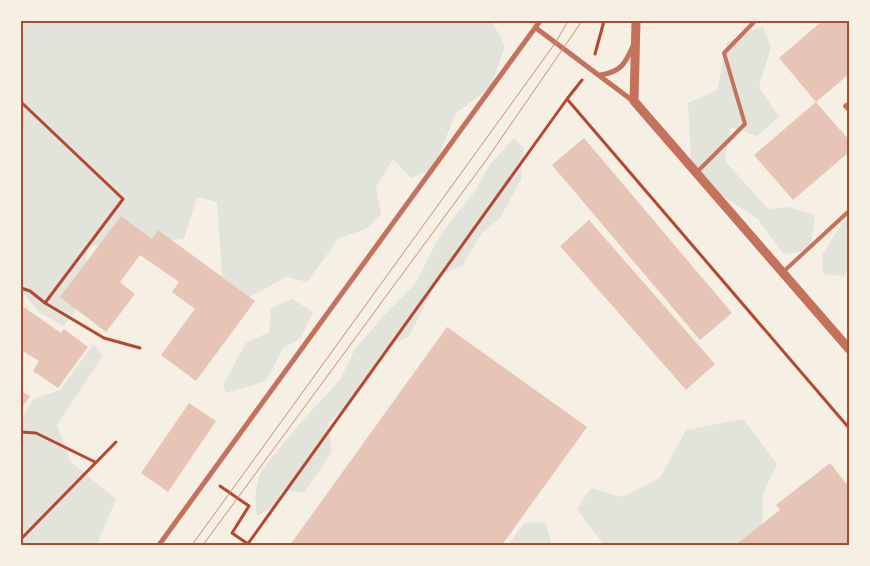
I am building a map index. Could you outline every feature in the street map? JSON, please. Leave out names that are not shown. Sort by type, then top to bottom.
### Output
[{"type":"street","points":[[159,545],[540,21]]},
{"type":"street","points":[[634,101],[636,21]]},
{"type":"street","points":[[536,28],[634,101],[849,348]]},
{"type":"street","points":[[600,75],[612,73],[625,64],[636,42]]},
{"type":"lane","points":[[696,173],[745,124],[724,53],[755,21]]},
{"type":"lane","points":[[849,103],[845,106],[849,110]]},
{"type":"lane","points":[[782,273],[849,212]]},
{"type":"path","points":[[208,478],[249,506],[232,533],[248,545],[567,100],[592,68],[604,21]]},
{"type":"path","points":[[567,100],[849,428]]},
{"type":"path","points":[[21,102],[123,200],[45,303]]},
{"type":"path","points":[[21,288],[30,291],[45,303],[104,338],[140,348]]},
{"type":"path","points":[[21,432],[36,433],[95,462]]},
{"type":"path","points":[[21,539],[116,442]]},
{"type":"shaded area","points":[[21,21],[492,21],[505,46],[491,87],[456,113],[433,169],[411,178],[393,159],[376,187],[381,214],[366,229],[339,238],[307,282],[286,277],[237,304],[223,288],[217,202],[197,197],[184,239],[87,246],[85,298],[64,326],[39,312],[21,290]]},
{"type":"shaded area","points":[[763,26],[771,47],[759,87],[779,117],[757,136],[731,127],[725,161],[768,209],[787,207],[815,215],[810,250],[783,254],[758,219],[718,193],[691,161],[688,103],[717,90],[727,42]]},
{"type":"shaded area","points":[[514,138],[524,148],[521,180],[500,218],[482,233],[462,266],[441,274],[409,336],[384,350],[367,384],[328,424],[332,452],[304,493],[282,490],[275,506],[257,516],[255,498],[261,471],[300,423],[340,380],[355,349],[384,315],[416,283],[440,235],[475,191],[491,163]]},
{"type":"shaded area","points":[[849,213],[849,266],[844,276],[823,274],[822,255]]},
{"type":"shaded area","points":[[292,299],[313,312],[301,338],[283,348],[266,381],[226,393],[223,385],[246,343],[269,332],[271,308]]},
{"type":"shaded area","points":[[93,344],[103,355],[57,425],[71,462],[116,499],[97,545],[21,545],[21,419],[33,399],[60,390]]},
{"type":"shaded area","points":[[743,419],[777,464],[763,493],[762,539],[750,545],[604,545],[577,509],[591,488],[622,497],[660,478],[686,430]]},
{"type":"shaded area","points":[[545,522],[551,542],[549,545],[508,545],[524,523]]},
{"type":"building","points":[[822,21],[849,21],[849,74],[816,102],[779,58]]},
{"type":"building","points":[[816,102],[849,140],[849,152],[793,200],[754,155]]},
{"type":"building","points":[[584,138],[732,313],[700,340],[552,165]]},
{"type":"building","points":[[121,216],[152,239],[158,230],[255,301],[196,381],[161,355],[195,309],[172,292],[179,282],[140,255],[120,282],[135,294],[106,332],[60,297]]},
{"type":"building","points":[[589,220],[715,364],[686,390],[560,246]]},
{"type":"building","points":[[21,305],[61,333],[64,329],[88,347],[58,388],[33,371],[39,361],[21,350]]},
{"type":"building","points":[[447,327],[587,427],[502,545],[290,545]]},
{"type":"building","points":[[21,391],[30,396],[21,409]]},
{"type":"building","points":[[189,403],[216,421],[168,492],[141,473]]},
{"type":"building","points":[[830,463],[849,487],[849,545],[735,545],[780,510],[776,505]]},
{"type":"tram line","points":[[192,545],[556,42],[568,21]]},
{"type":"tram line","points":[[203,545],[487,159],[582,21]]}]
